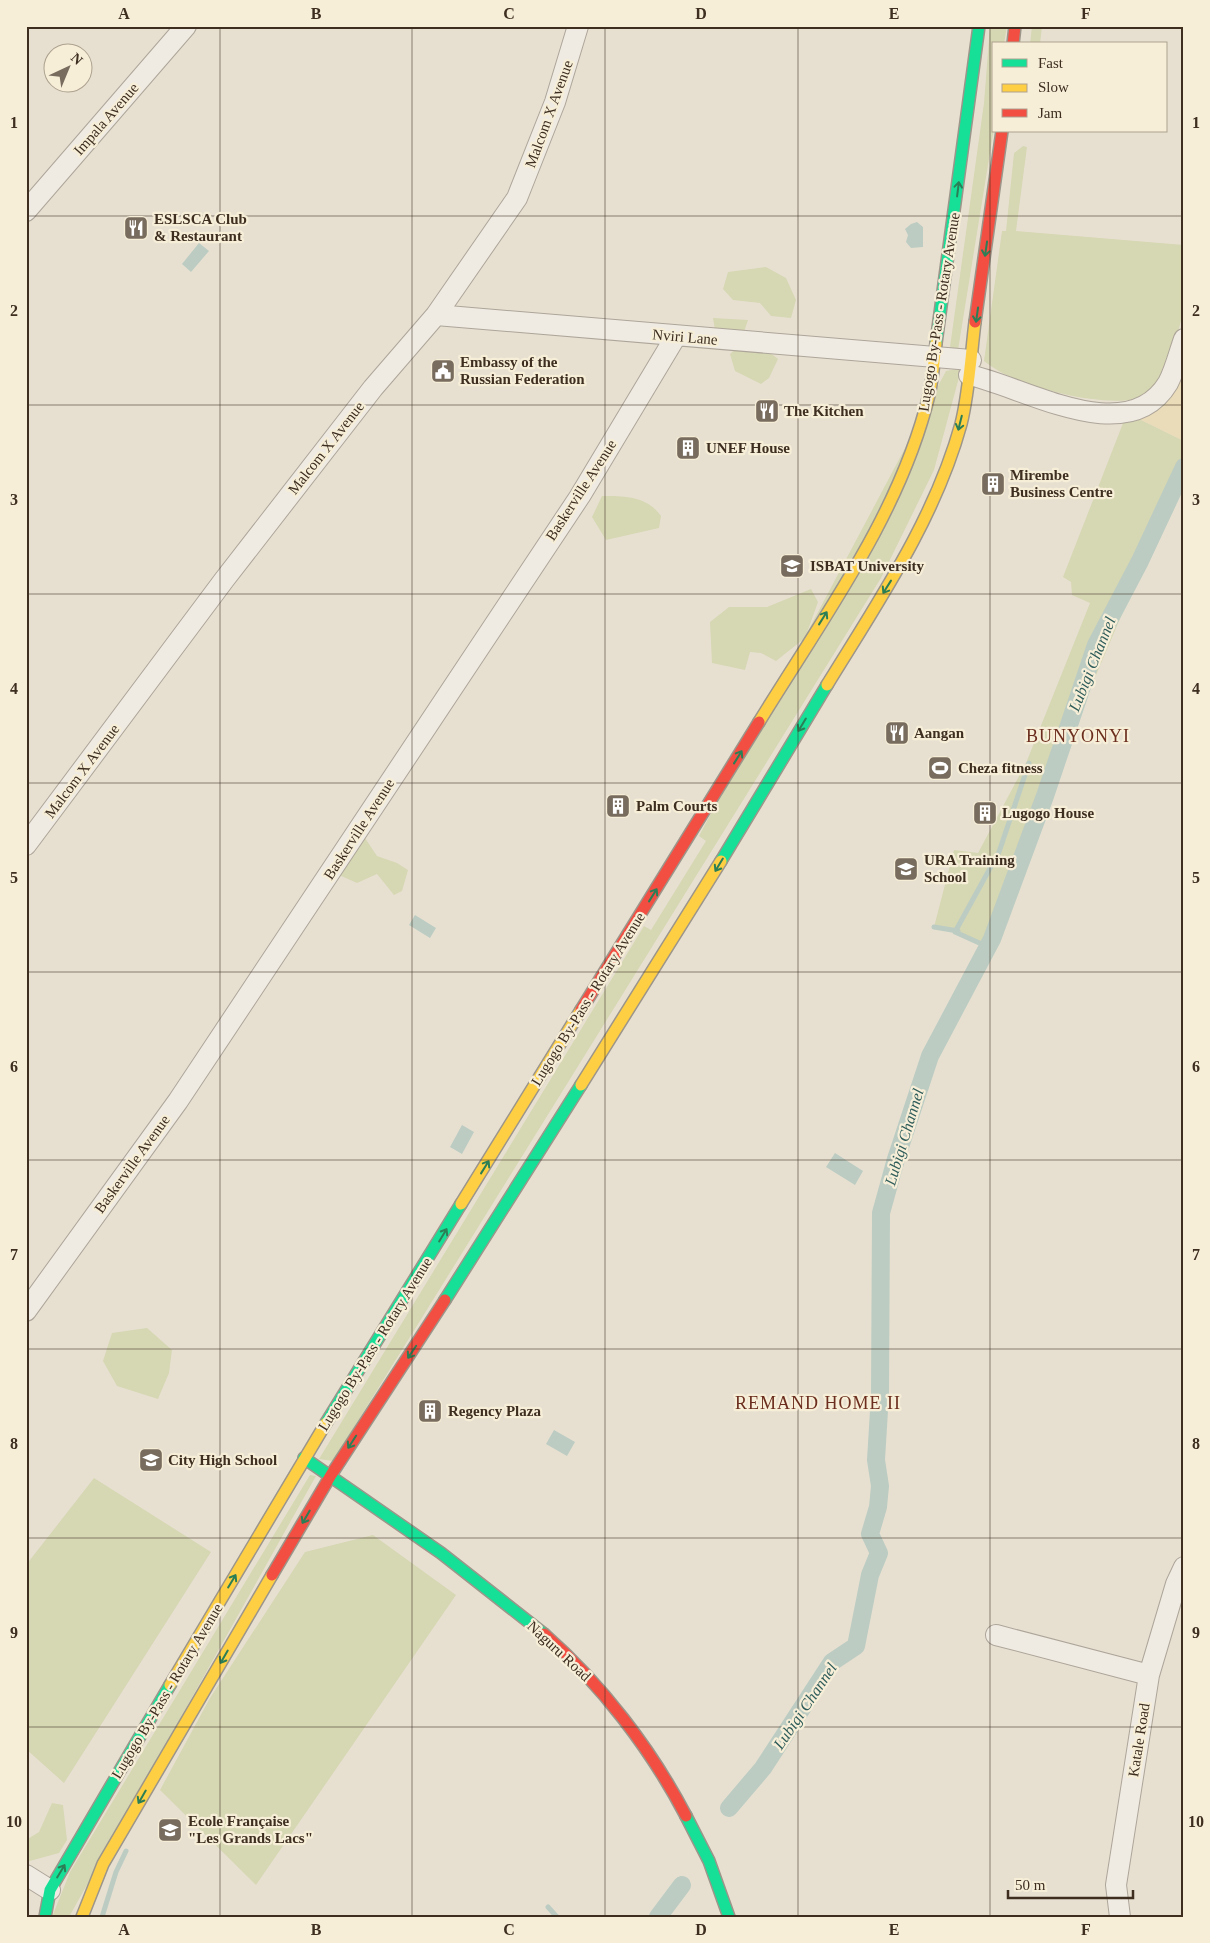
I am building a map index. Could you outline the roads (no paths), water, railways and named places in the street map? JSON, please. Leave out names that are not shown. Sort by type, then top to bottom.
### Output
[{"type":"main road","name":"Lugogo By-Pass - Rotary Avenue","points":[[45,1917],[50,1890],[304,1458],[868,545],[903,472],[920,430],[929,394],[979,26]]},
{"type":"main road","points":[[1013,42],[1015,26]]},
{"type":"main road","name":"Lugogo By-Pass - Rotary Avenue","points":[[82,1917],[103,1864],[331,1475],[469,1264],[708,883],[904,559],[937,490],[961,424],[1002,132]]},
{"type":"main road","name":"Naguru Road","points":[[304,1458],[441,1553],[538,1629],[572,1659],[639,1740],[671,1787],[709,1861],[729,1917]]},
{"type":"street","name":"Impala Avenue","points":[[26,211],[186,26]]},
{"type":"street","name":"Malcom X Avenue","points":[[26,845],[218,588],[343,426],[436,315],[517,198],[555,102],[578,26]]},
{"type":"street","name":"Nviri Lane","points":[[436,315],[934,358],[970,368],[982,378],[1045,401],[1112,414],[1135,410],[1158,395],[1168,382],[1184,339]]},
{"type":"street","name":"Baskerville Avenue","points":[[26,1310],[178,1101],[580,496],[676,336]]},
{"type":"street","name":"Katale Road","points":[[1120,1917],[1116,1885],[1149,1675],[1176,1584],[1184,1568]]},
{"type":"street","points":[[996,1635],[1149,1675]]},
{"type":"street","points":[[26,1875],[50,1890]]},
{"type":"waterway","name":"Lubigi Channel","points":[[729,1808],[763,1768],[832,1662],[856,1646],[870,1575],[879,1553],[870,1534],[878,1507],[880,1486],[876,1460],[880,1394],[881,1213],[896,1159],[930,1056],[992,939],[1045,796],[1096,645],[1140,561],[1184,467]]},
{"type":"waterway","points":[[992,939],[986,946],[955,932],[999,852],[1029,763]]},
{"type":"waterway","points":[[934,927],[958,931]]},
{"type":"waterway","points":[[102,1917],[116,1872],[126,1851]]},
{"type":"waterway","name":"Lubigi Channel","points":[[658,1917],[682,1885]]},
{"type":"waterway","points":[[548,1907],[557,1917]]},
{"type":"place","name":"ESLSCA Club & Restaurant","points":[[136,228]]},
{"type":"place","name":"Embassy of the Russian Federation","points":[[443,371]]},
{"type":"place","name":"The Kitchen","points":[[767,411]]},
{"type":"place","name":"UNEF House","points":[[688,448]]},
{"type":"place","name":"Mirembe Business Centre","points":[[993,484]]},
{"type":"place","name":"ISBAT University","points":[[792,566]]},
{"type":"place","name":"Aangan","points":[[897,733]]},
{"type":"place","name":"Cheza fitness","points":[[940,768]]},
{"type":"place","name":"Palm Courts","points":[[618,806]]},
{"type":"place","name":"Lugogo House","points":[[985,813]]},
{"type":"place","name":"URA Training School","points":[[906,869]]},
{"type":"place","name":"Regency Plaza","points":[[430,1411]]},
{"type":"place","name":"City High School","points":[[151,1460]]},
{"type":"place","name":"Ecole Française \"Les Grands Lacs\"","points":[[170,1830]]},
{"type":"district","name":"BUNYONYI","points":[[1078,736]]},
{"type":"district","name":"REMAND HOME II","points":[[818,1403]]}]
